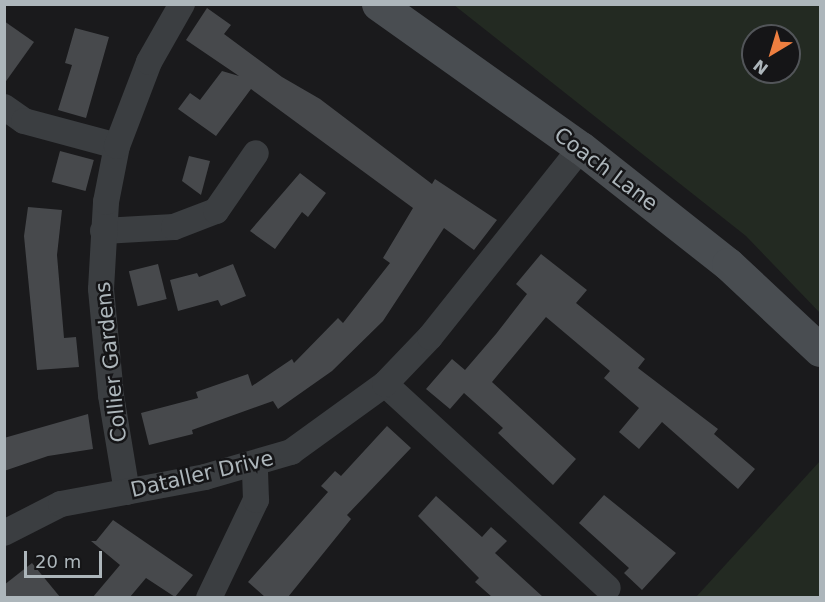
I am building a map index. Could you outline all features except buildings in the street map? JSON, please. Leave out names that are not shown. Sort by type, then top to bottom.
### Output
[{"type":"street","name":"Collier Gardens","points":[[127,492],[111,395],[101,289],[104,231],[117,146],[149,62],[182,4]]},
{"type":"street","name":"Coach Lane","points":[[378,4],[581,148],[728,264],[820,350]]},
{"type":"street","points":[[4,107],[24,121],[117,146]]},
{"type":"street","name":"Dataller Drive","points":[[4,533],[61,504],[255,465],[291,452],[385,384],[430,337],[581,148]]},
{"type":"street","points":[[104,231],[174,227],[216,211],[256,153]]},
{"type":"street","points":[[385,384],[608,588]]},
{"type":"street","points":[[209,597],[256,500],[255,465]]},
{"type":"shaded area","points":[[454,5],[820,5],[820,313],[746,236]]},
{"type":"shaded area","points":[[820,461],[820,597],[696,597]]}]
